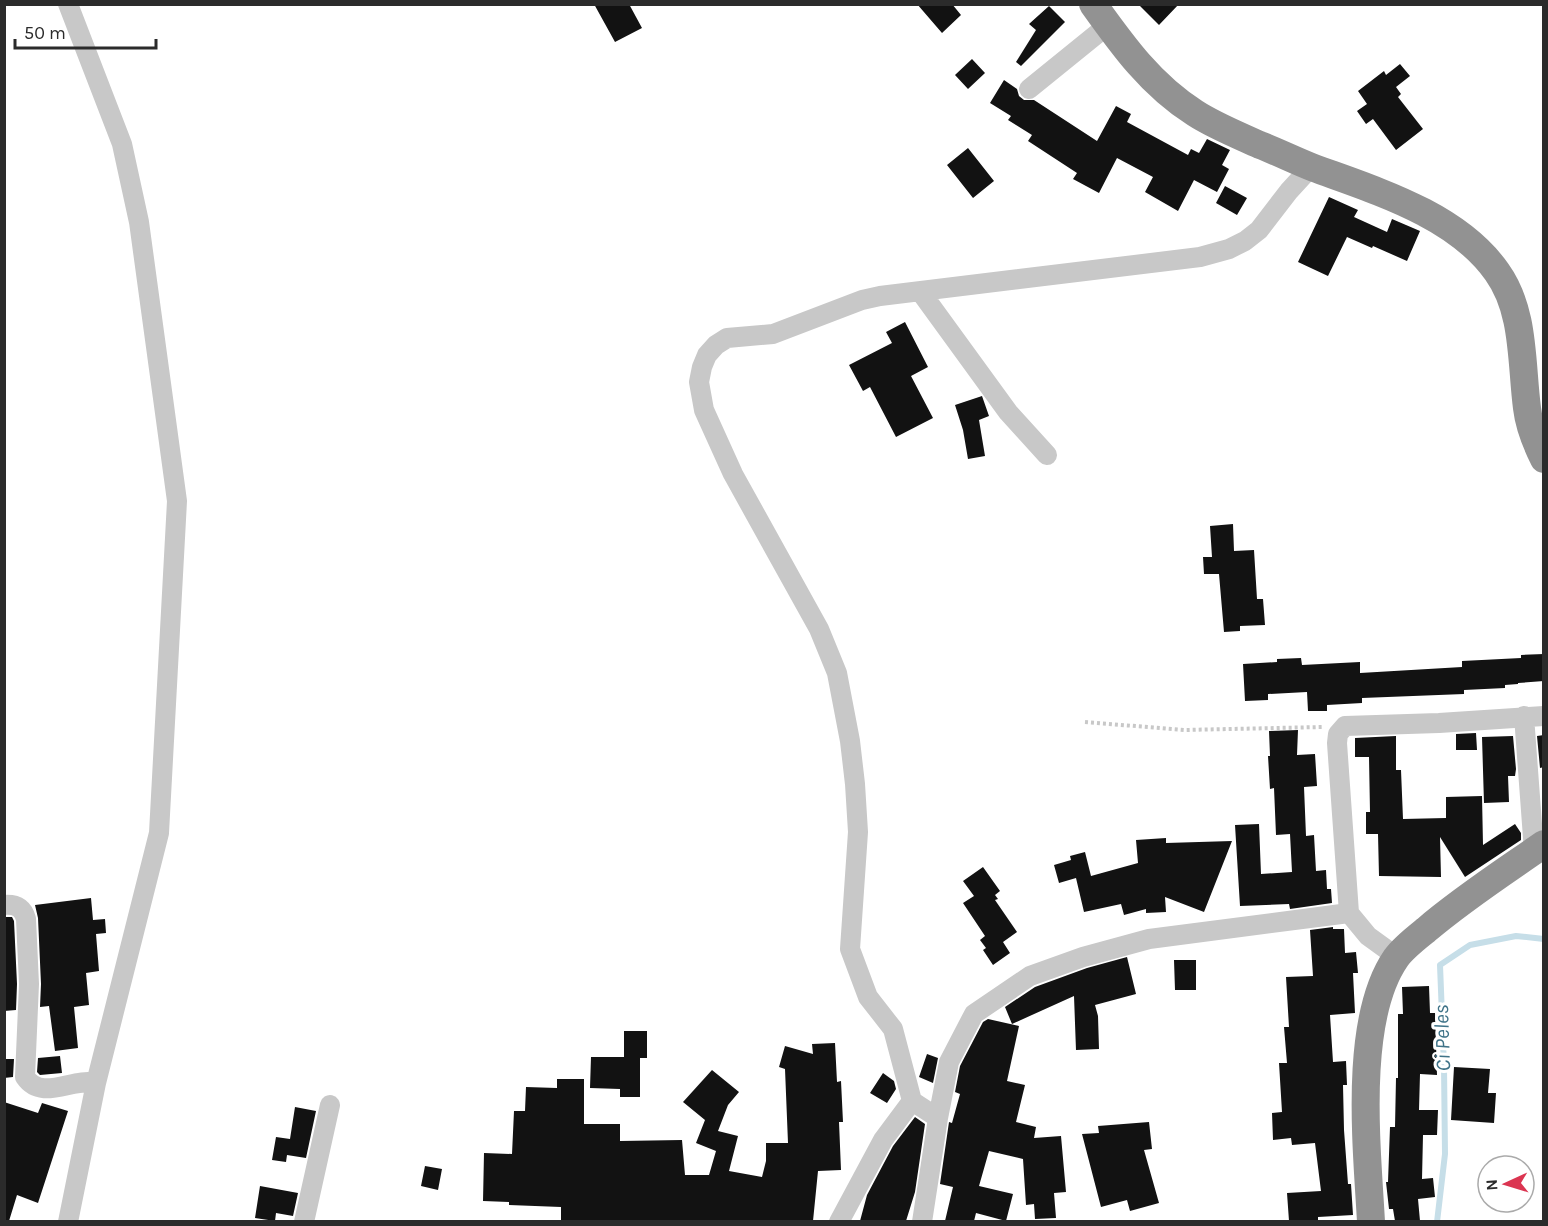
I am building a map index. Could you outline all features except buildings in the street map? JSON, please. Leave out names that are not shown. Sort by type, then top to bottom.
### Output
[{"type":"highway","points":[[1100,15],[1144,73],[1181,104],[1215,125],[1427,214],[1467,240],[1497,271],[1509,291],[1520,333],[1527,410],[1544,459]]},
{"type":"highway","points":[[1371,1221],[1367,1159],[1367,1061],[1372,1021],[1382,983],[1397,957],[1442,916],[1539,848]]},
{"type":"street","points":[[68,4],[122,144],[139,222],[177,501],[159,833],[96,1083],[68,1221]]},
{"type":"street","points":[[1029,89],[1100,15]]},
{"type":"street","points":[[938,1118],[912,1101],[893,1029],[868,997],[850,949],[858,832],[850,741],[837,673],[819,628],[733,474],[704,410],[699,381],[702,367],[707,355],[716,345],[727,339],[773,334],[862,300],[1200,257],[1229,249],[1260,230],[1289,190],[1311,167]]},
{"type":"street","points":[[920,291],[1008,412],[1047,455]]},
{"type":"street","points":[[1397,957],[1368,936],[1349,913],[1337,743],[1338,734],[1345,726],[1439,723],[1534,716],[1539,848]]},
{"type":"street","points":[[4,905],[24,910],[26,919],[29,984],[25,1077],[37,1088],[50,1088],[86,1080],[96,1083]]},
{"type":"street","points":[[922,1221],[949,1062],[974,1014],[1030,976],[1083,957],[1149,939],[1349,913]]},
{"type":"street","points":[[839,1221],[883,1140],[912,1101]]},
{"type":"street","points":[[304,1221],[330,1105]]},
{"type":"path","points":[[1085,722],[1184,730],[1345,726]]},
{"type":"waterway","name":"Ci Peles","points":[[1437,1222],[1445,1154],[1440,965],[1470,945],[1516,936],[1544,939]]}]
